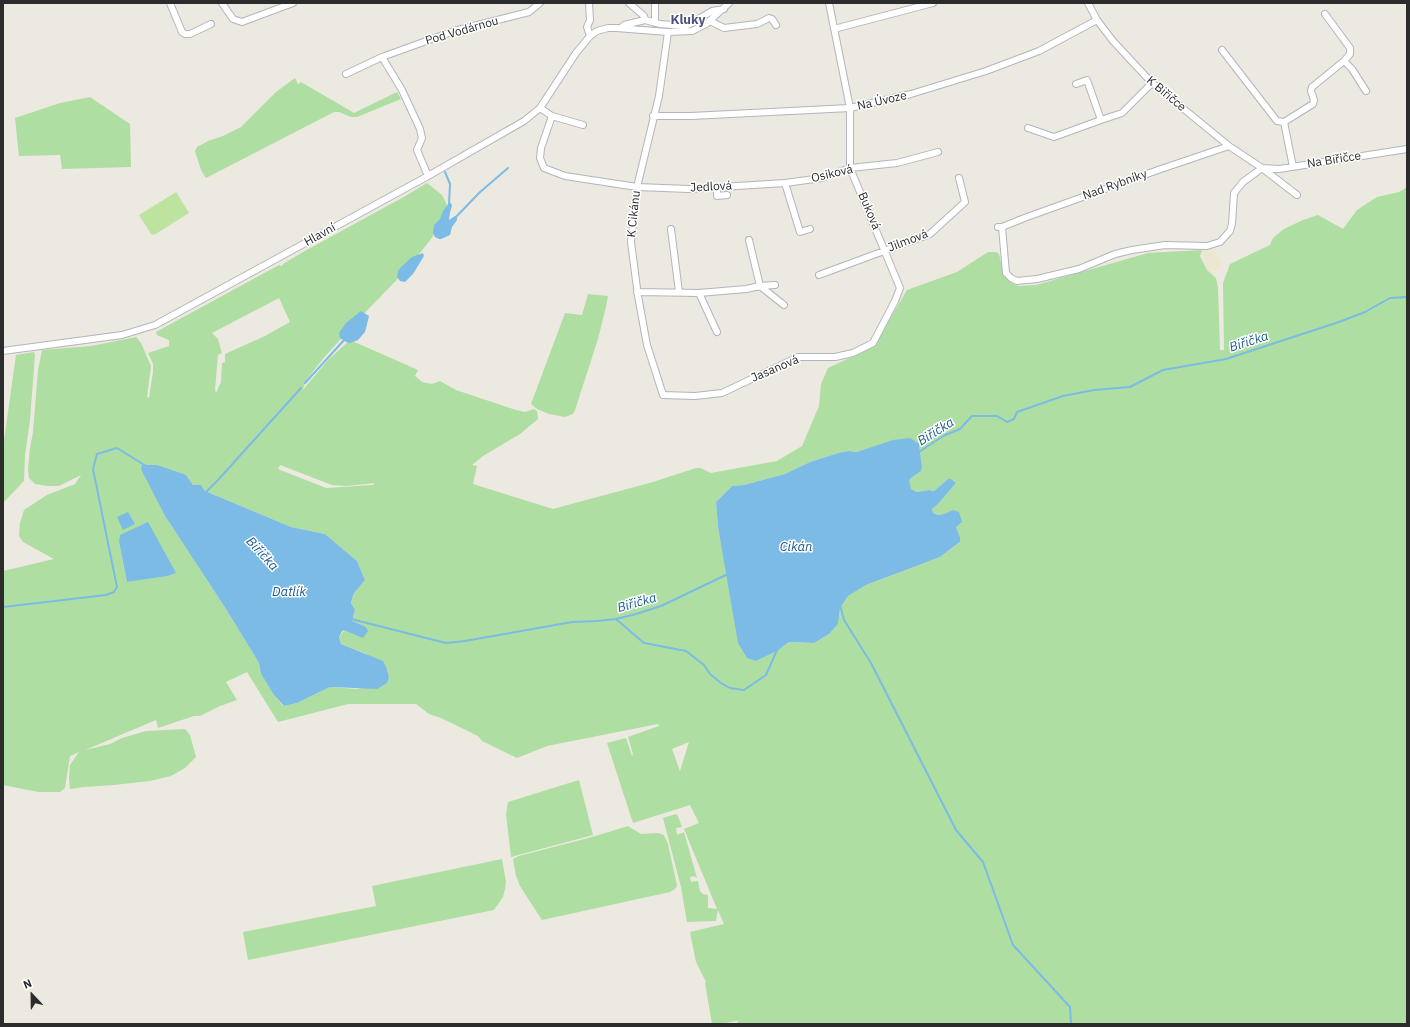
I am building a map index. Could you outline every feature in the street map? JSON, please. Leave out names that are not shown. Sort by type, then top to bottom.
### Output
[{"type":"street","points":[[170,3],[182,32],[185,34],[190,34],[210,24]]},
{"type":"street","points":[[222,3],[233,19],[242,22],[293,3]]},
{"type":"street","name":"Pod Vodárnou","points":[[346,74],[382,57],[454,31],[529,12],[540,3]]},
{"type":"street","points":[[589,3],[590,20],[587,27],[590,36]]},
{"type":"street","points":[[629,3],[644,16],[645,20]]},
{"type":"street","points":[[655,3],[655,23]]},
{"type":"street","name":"Hlavní","points":[[3,351],[122,335],[155,325],[428,176],[524,121],[540,108],[576,53],[590,36],[597,31],[608,28],[621,28],[668,32],[692,31],[700,28],[710,21],[729,3]]},
{"type":"street","name":"Buková","points":[[829,3],[850,108],[850,168],[900,288]]},
{"type":"street","points":[[834,29],[933,3]]},
{"type":"street","name":"K Biřičce","points":[[1088,3],[1097,20],[1113,41],[1152,83],[1230,146],[1297,195]]},
{"type":"street","name":"Hlavní","points":[[621,28],[624,25],[645,20],[655,23],[685,26],[712,10],[724,8]]},
{"type":"street","points":[[1222,50],[1277,120],[1284,122],[1313,104],[1314,100],[1311,91],[1312,87],[1344,61],[1350,54],[1350,48],[1325,14]]},
{"type":"street","points":[[710,21],[724,28],[757,24],[769,18],[772,19],[776,25]]},
{"type":"street","name":"Na Úvoze","points":[[653,116],[690,116],[850,108],[911,94],[986,71],[1039,51],[1097,20]]},
{"type":"street","name":"K Cikánu","points":[[663,395],[647,345],[637,292],[631,242],[637,187],[659,96],[668,32]]},
{"type":"street","points":[[382,57],[402,90],[420,129],[422,138],[417,150],[428,176]]},
{"type":"street","points":[[1344,61],[1352,69],[1366,91]]},
{"type":"street","points":[[1076,84],[1087,80],[1101,120]]},
{"type":"street","points":[[1028,128],[1054,137],[1122,113],[1152,83]]},
{"type":"street","points":[[540,108],[548,115],[583,124]]},
{"type":"street","name":"Jedlová","points":[[552,116],[541,148],[540,158],[544,168],[565,176],[637,187],[689,189],[785,183]]},
{"type":"street","points":[[1284,122],[1293,167]]},
{"type":"street","name":"Nad Rybníky","points":[[1230,146],[1107,188],[1000,227],[1006,273],[1010,278],[1017,281],[1038,279],[1079,269],[1115,254],[1132,250],[1165,245],[1207,246],[1215,244],[1225,238],[1230,231],[1232,224],[1234,193],[1243,182],[1262,168]]},
{"type":"street","name":"Na Biřičce","points":[[1262,168],[1279,169],[1407,149]]},
{"type":"street","name":"Osiková","points":[[785,183],[822,178],[850,168],[897,163],[938,152]]},
{"type":"street","name":"Jilmová","points":[[819,275],[885,249],[930,234],[965,202],[959,178]]},
{"type":"street","points":[[785,183],[800,232],[810,229]]},
{"type":"street","points":[[717,187],[717,196],[727,195]]},
{"type":"street","points":[[671,229],[679,292]]},
{"type":"street","points":[[749,240],[760,286],[784,305]]},
{"type":"street","points":[[637,292],[699,293],[775,285]]},
{"type":"street","name":"Jasanová","points":[[663,395],[695,396],[722,393],[798,357],[834,357],[853,353],[873,343],[895,301],[900,288]]},
{"type":"street","points":[[699,293],[717,332]]},
{"type":"shaded area","points":[[1214,248],[1222,266],[1208,276],[1202,250]]},
{"type":"green space","points":[[295,78],[298,84],[301,82],[354,113],[397,92],[401,99],[357,117],[351,117],[339,112],[334,112],[206,178],[201,170],[195,151],[197,147],[241,127],[276,92]]},
{"type":"green space","points":[[90,97],[130,124],[131,167],[62,169],[60,155],[19,156],[15,118],[60,103]]},
{"type":"green space","points":[[427,183],[442,195],[447,205],[442,222],[409,267],[322,360],[307,379],[302,391],[328,360],[350,340],[418,370],[415,376],[422,382],[432,384],[440,381],[456,390],[516,410],[525,412],[534,409],[537,411],[538,419],[520,434],[483,456],[472,465],[477,466],[473,484],[553,509],[653,482],[696,468],[701,468],[711,473],[777,461],[802,446],[819,406],[821,384],[828,368],[873,347],[907,290],[957,272],[988,252],[996,252],[999,254],[1007,280],[1018,286],[1036,285],[1148,253],[1202,250],[1200,256],[1207,270],[1216,278],[1218,288],[1220,350],[1224,350],[1223,283],[1230,264],[1270,245],[1273,238],[1284,229],[1318,215],[1343,229],[1357,210],[1377,197],[1399,192],[1407,187],[1407,1024],[737,1024],[738,1020],[720,1024],[712,1024],[706,982],[696,962],[690,932],[724,924],[718,910],[716,921],[687,922],[681,887],[663,818],[676,814],[678,816],[682,827],[676,828],[677,835],[684,832],[697,878],[694,876],[690,877],[691,882],[698,881],[700,891],[703,894],[708,895],[708,908],[717,909],[684,829],[699,823],[690,805],[633,823],[607,743],[626,738],[632,756],[633,754],[628,737],[659,726],[658,724],[547,746],[517,758],[482,741],[478,736],[441,718],[429,714],[416,704],[348,704],[278,722],[247,672],[226,682],[237,700],[220,706],[200,716],[194,716],[158,728],[156,720],[85,750],[110,744],[122,738],[146,731],[185,729],[190,735],[196,757],[185,768],[171,776],[150,781],[70,789],[70,765],[79,752],[70,756],[65,788],[60,792],[38,792],[3,785],[3,571],[54,559],[23,542],[19,536],[20,523],[24,510],[47,495],[75,484],[81,475],[59,486],[35,484],[29,478],[28,470],[30,448],[33,432],[38,370],[42,350],[91,346],[136,337],[141,343],[151,366],[147,397],[149,398],[153,364],[148,353],[169,346],[169,340],[157,335],[156,332],[279,265],[283,265],[303,252]],"holes":[[[279,298],[290,322],[265,336],[225,354],[225,362],[222,363],[221,382],[216,393],[218,355],[222,353],[218,339],[212,333]],[[919,444],[922,467],[921,471],[911,478],[909,485],[911,489],[917,492],[929,490],[934,491],[948,479],[951,479],[956,483],[932,509],[933,513],[938,515],[953,510],[960,542],[940,557],[866,585],[848,596],[840,608],[838,624],[829,634],[814,643],[789,642],[777,651],[756,661],[727,575],[718,527],[716,502],[732,486],[744,485],[785,474],[810,462],[849,451],[857,452]],[[280,465],[332,485],[346,486],[375,483],[373,485],[326,488],[278,469]],[[142,469],[186,475],[193,485],[201,485],[205,491],[291,527],[325,534],[357,561],[365,580],[355,592],[351,603],[355,610],[352,622],[366,627],[344,630],[339,637],[341,644],[364,653],[387,669],[389,678],[387,683],[357,689],[330,687],[297,703],[283,706],[261,674],[259,663],[226,609],[165,516]],[[119,542],[176,573],[168,576],[127,582]],[[689,742],[680,771],[672,749]]]},
{"type":"green space","points":[[176,192],[189,213],[154,235],[151,234],[139,215]]},
{"type":"green space","points":[[588,294],[608,296],[598,339],[575,410],[573,414],[565,417],[549,414],[537,409],[531,404],[565,313],[582,315]]},
{"type":"green space","points":[[34,352],[30,420],[25,455],[24,481],[3,503],[3,448],[16,355]]},
{"type":"green space","points":[[579,780],[593,835],[511,857],[506,814],[508,802]]},
{"type":"green space","points":[[628,826],[641,834],[658,833],[664,835],[668,844],[677,886],[675,889],[670,892],[542,920],[520,886],[516,876],[513,859],[519,856]]},
{"type":"green space","points":[[502,859],[506,882],[505,889],[503,897],[494,910],[248,960],[243,932],[376,906],[372,886]]},
{"type":"water","points":[[449,203],[451,203],[452,206],[449,220],[455,216],[457,220],[452,227],[450,235],[439,239],[435,237],[433,233],[434,225],[440,219],[443,211]]},
{"type":"water","points":[[423,253],[424,256],[413,274],[405,282],[400,281],[397,277],[398,271],[401,267],[412,257]]},
{"type":"water","points":[[361,311],[369,316],[365,332],[358,340],[350,343],[346,342],[340,338],[339,333],[346,323]]},
{"type":"water","name":"Cikán","points":[[910,438],[919,444],[922,467],[921,471],[909,481],[911,489],[917,492],[929,490],[934,491],[948,479],[951,479],[956,483],[932,509],[933,513],[938,515],[953,510],[959,512],[962,522],[956,527],[960,537],[960,542],[940,557],[866,585],[848,596],[840,608],[838,624],[829,634],[814,643],[789,642],[777,651],[756,661],[747,658],[738,643],[718,527],[716,502],[732,486],[744,485],[785,474],[810,462],[838,453],[849,451],[857,452],[893,440]]},
{"type":"water","name":"Datlík","points":[[142,465],[157,465],[186,475],[193,485],[201,485],[205,491],[291,527],[325,534],[357,561],[365,580],[353,596],[351,603],[355,610],[352,621],[366,627],[368,631],[363,638],[344,630],[339,637],[341,644],[383,661],[389,678],[387,683],[377,689],[330,687],[297,703],[284,706],[274,695],[261,674],[259,663],[226,609],[165,516],[141,469]]},
{"type":"water","points":[[128,512],[135,524],[123,530],[117,517]]},
{"type":"water","points":[[148,522],[176,573],[168,576],[127,582],[119,542],[120,535]]},
{"type":"waterway","points":[[455,218],[479,193],[508,168]]},
{"type":"waterway","points":[[445,172],[450,184],[449,205]]},
{"type":"waterway","name":"Biřička","points":[[919,452],[943,436],[960,429],[972,416],[997,416],[1007,422],[1014,419],[1017,412],[1063,396],[1094,390],[1130,387],[1163,370],[1226,359],[1339,322],[1365,312],[1390,298],[1407,297]]},
{"type":"waterway","points":[[305,383],[345,339]]},
{"type":"waterway","points":[[205,493],[301,388]]},
{"type":"waterway","name":"Biřička","points":[[3,607],[106,595],[114,592],[117,587],[93,469],[97,454],[117,448],[146,466]]},
{"type":"waterway","name":"Biřička","points":[[351,619],[446,643],[465,641],[572,622],[616,619],[636,614],[661,606],[728,574]]},
{"type":"waterway","points":[[840,605],[844,620],[871,663],[956,830],[983,862],[1013,945],[1070,1007],[1071,1024]]},
{"type":"waterway","points":[[616,619],[644,643],[686,651],[704,665],[710,674],[730,688],[744,690],[766,675],[777,650]]},
{"type":"district","name":"Kluky","points":[[688,20]]}]
